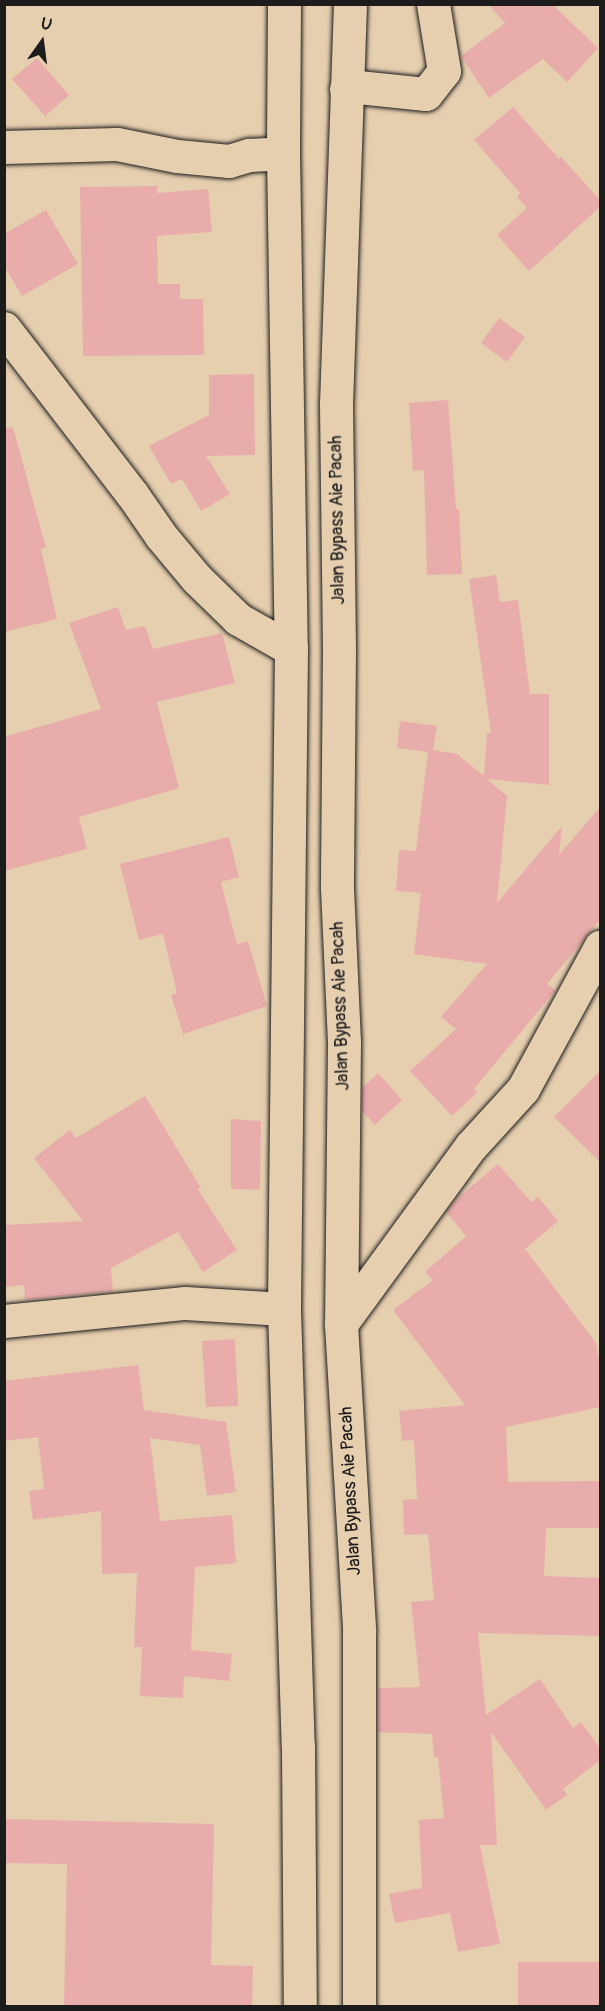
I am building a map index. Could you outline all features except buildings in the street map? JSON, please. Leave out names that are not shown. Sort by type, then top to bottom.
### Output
[{"type":"main road","points":[[284,4],[283,153],[291,649],[284,1310],[298,1746],[300,2007]]},
{"type":"main road","name":"Jalan Bypass Aie Pacah","points":[[350,4],[336,404],[339,637],[337,888],[344,1042],[341,1324],[359,1631],[359,2007]]},
{"type":"main road","points":[[346,89],[358,87],[426,94],[444,70],[433,4]]},
{"type":"main road","points":[[4,147],[117,144],[177,156],[230,161],[249,156],[283,153]]},
{"type":"main road","points":[[4,328],[132,494],[161,536],[197,579],[238,619],[291,649]]},
{"type":"main road","points":[[341,1324],[471,1146],[523,1089],[600,947]]},
{"type":"main road","points":[[4,1321],[185,1303],[284,1310]]}]
